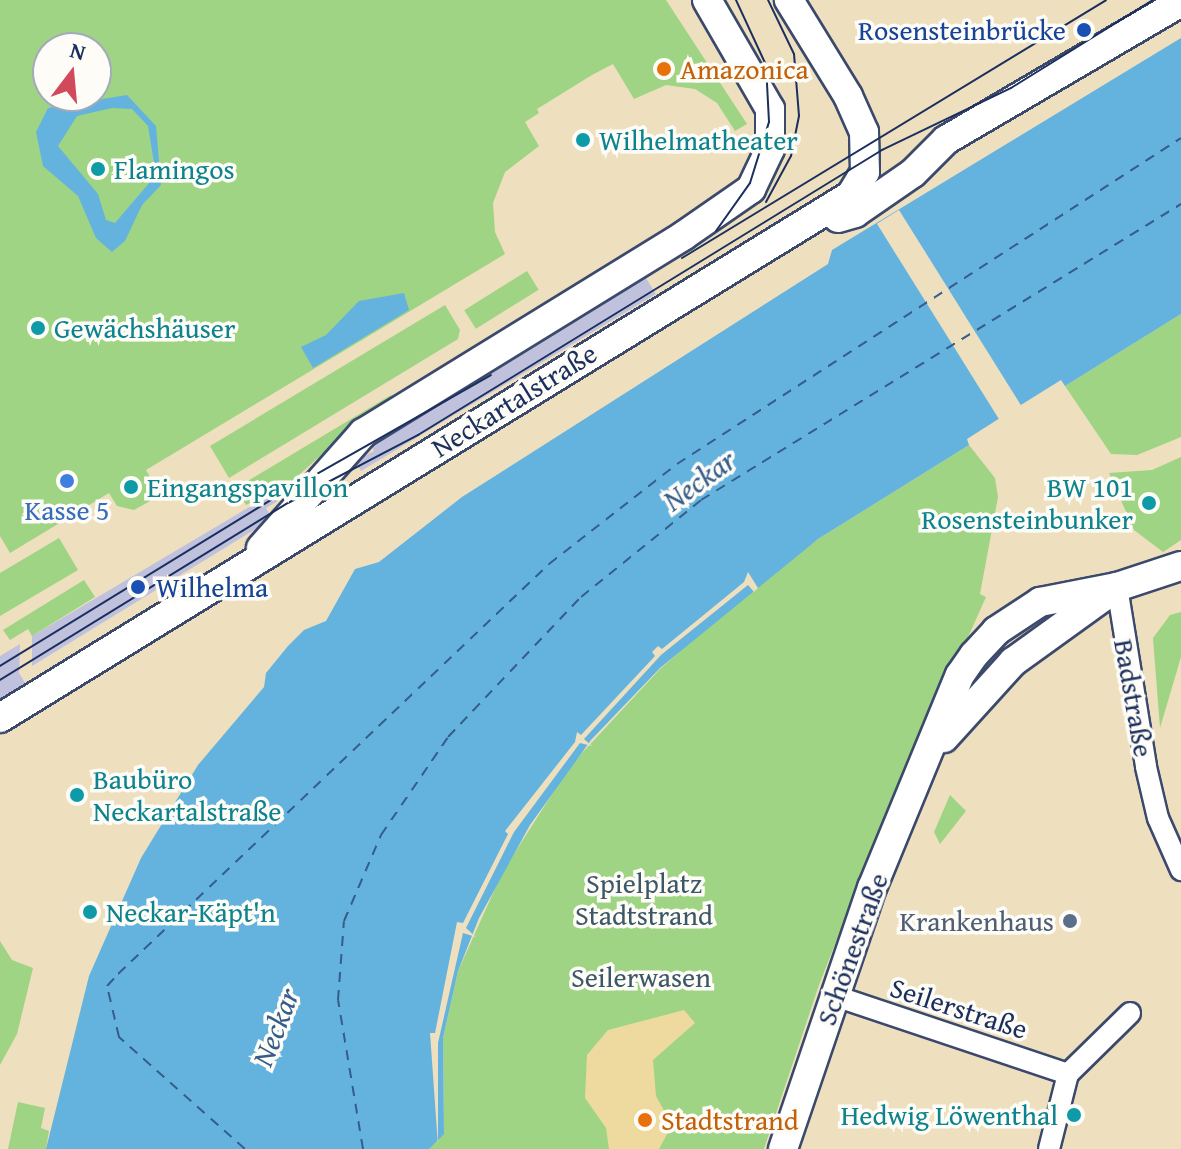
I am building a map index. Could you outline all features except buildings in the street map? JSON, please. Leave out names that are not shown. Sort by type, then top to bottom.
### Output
[{"type":"main road","name":"Neckartalstraße","points":[[228,581],[363,433],[742,197],[764,167],[772,128],[770,109],[707,0]]},
{"type":"main road","name":"Neckartalstraße","points":[[0,718],[38,698],[228,581],[856,189],[865,172],[867,145],[848,96],[789,0]]},
{"type":"main road","name":"Neckartalstraße","points":[[803,224],[849,216],[901,181],[946,140],[1181,2]]},
{"type":"main road","points":[[1117,587],[1181,566]]},
{"type":"main road","name":"Schönestraße","points":[[783,1149],[832,995],[960,675],[985,641],[1027,609],[1064,594],[1117,587]]},
{"type":"main road","name":"Schönestraße","points":[[931,753],[1013,662],[1117,587]]},
{"type":"main road","name":"Neckartalstraße","points":[[0,728],[38,698]]},
{"type":"street","name":"Badstraße","points":[[1117,587],[1135,718],[1181,870]]},
{"type":"street","name":"Seilerstraße","points":[[832,995],[1068,1074]]},
{"type":"street","points":[[1049,1149],[1068,1074],[1130,1013]]},
{"type":"shaded area","points":[[644,275],[656,294],[361,471],[355,461],[374,451],[369,441]]},
{"type":"shaded area","points":[[273,493],[278,501],[266,508],[272,519],[32,666],[32,636]]},
{"type":"shaded area","points":[[20,644],[19,673],[27,686],[0,703],[0,656]]},
{"type":"green space","name":"Wilhelma","points":[[0,0],[666,0],[747,124],[735,131],[717,103],[695,89],[666,85],[634,99],[613,64],[592,75],[537,109],[539,113],[525,122],[539,146],[505,172],[493,203],[495,232],[505,254],[146,470],[154,484],[150,501],[134,510],[117,506],[109,493],[10,553],[0,536]]},
{"type":"green space","points":[[527,271],[539,290],[476,329],[464,310]]},
{"type":"green space","points":[[445,305],[460,330],[458,339],[229,478],[210,446]]},
{"type":"green space","points":[[1181,314],[1181,437],[1137,455],[1111,454],[1065,386]]},
{"type":"green space","points":[[391,395],[394,400],[360,420],[291,482],[246,505],[236,488]]},
{"type":"green space","name":"Seilerwasen","points":[[969,445],[995,478],[998,497],[980,594],[986,597],[866,865],[819,985],[764,1149],[429,1149],[444,1133],[443,1038],[458,971],[503,871],[570,766],[660,669],[756,585],[818,539]]},
{"type":"green space","points":[[1181,457],[1181,540],[1163,552],[1134,530],[1109,473],[1152,470]]},
{"type":"green space","points":[[59,538],[78,570],[0,616],[0,573]]},
{"type":"green space","points":[[84,580],[95,597],[32,636],[28,629],[10,640],[3,630]]},
{"type":"green space","points":[[1181,612],[1181,657],[1160,728],[1153,638],[1170,615]]},
{"type":"green space","points":[[950,795],[966,811],[940,844],[934,832]]},
{"type":"green space","points":[[0,941],[12,960],[33,968],[17,1034],[0,1065]]},
{"type":"green space","points":[[18,1102],[45,1108],[41,1128],[49,1131],[46,1149],[8,1149]]},
{"type":"sand","points":[[684,1010],[695,1023],[653,1060],[656,1096],[672,1125],[659,1149],[609,1149],[606,1128],[585,1098],[587,1055],[608,1030]]},
{"type":"water","name":"Neckar","points":[[1181,38],[1181,314],[1065,386],[1061,380],[967,439],[969,445],[818,539],[660,668],[591,740],[530,825],[479,918],[458,971],[443,1038],[444,1134],[429,1149],[46,1149],[89,976],[141,858],[198,765],[264,687],[266,673],[304,630],[326,621],[355,569],[379,562],[462,497],[828,264],[832,250]]},
{"type":"water","points":[[127,95],[156,126],[161,185],[142,205],[125,241],[112,252],[96,238],[78,196],[43,166],[36,132],[46,112],[94,112],[77,116],[58,146],[98,194],[106,220],[115,223],[156,175],[148,126],[132,109],[112,108],[112,97]]},
{"type":"water","points":[[404,293],[409,310],[313,368],[301,347],[326,335],[359,301]]},
{"type":"pier","points":[[899,210],[1021,406],[999,420],[877,224]]},
{"type":"pier","points":[[748,572],[758,588],[754,592],[748,585],[661,655],[584,739],[592,746],[580,743],[514,832],[466,928],[476,937],[463,933],[438,1043],[438,1146],[430,1033],[435,1033],[457,922],[463,923],[508,834],[505,831],[575,742],[577,732],[581,735],[655,656],[652,652],[658,646],[662,649],[744,582]]},
{"type":"ferry route","points":[[245,1149],[119,1037],[107,986],[118,974],[549,564],[677,464],[1181,138]]},
{"type":"ferry route","points":[[363,1149],[338,1000],[344,921],[381,835],[448,737],[581,597],[701,500],[1181,204]]},
{"type":"tram line","points":[[716,231],[750,183],[769,122],[766,65],[736,0]]},
{"type":"tram line","points":[[766,202],[791,156],[799,116],[794,54],[768,0]]},
{"type":"tram line","points":[[682,258],[1106,0]]},
{"type":"tram line","points":[[0,680],[288,503],[418,435],[882,150],[1011,88],[1153,0]]},
{"type":"tram line","points":[[317,474],[491,375]]},
{"type":"tram line","points":[[0,666],[279,495]]},
{"type":"place","name":"Rosensteinbrücke","points":[[1084,30]]},
{"type":"place","name":"Amazonica","points":[[664,69]]},
{"type":"place","name":"Wilhelmatheater","points":[[583,140]]},
{"type":"place","name":"Flamingos","points":[[98,169]]},
{"type":"place","name":"Gewächshäuser","points":[[38,328]]},
{"type":"place","name":"Kasse 5","points":[[67,481]]},
{"type":"place","name":"Eingangspavillon","points":[[131,487]]},
{"type":"place","name":"BW 101 Rosensteinbunker","points":[[1149,503]]},
{"type":"place","name":"Wilhelma","points":[[138,587]]},
{"type":"place","name":"Baubüro Neckartalstraße","points":[[77,795]]},
{"type":"place","name":"Neckar-Käpt'n","points":[[90,912]]},
{"type":"place","name":"Krankenhaus","points":[[1070,921]]},
{"type":"place","name":"Hedwig Löwenthal","points":[[1074,1115]]},
{"type":"place","name":"Stadtstrand","points":[[645,1120]]},
{"type":"park label","name":"Spielplatz Stadtstrand","points":[[644,899]]}]
